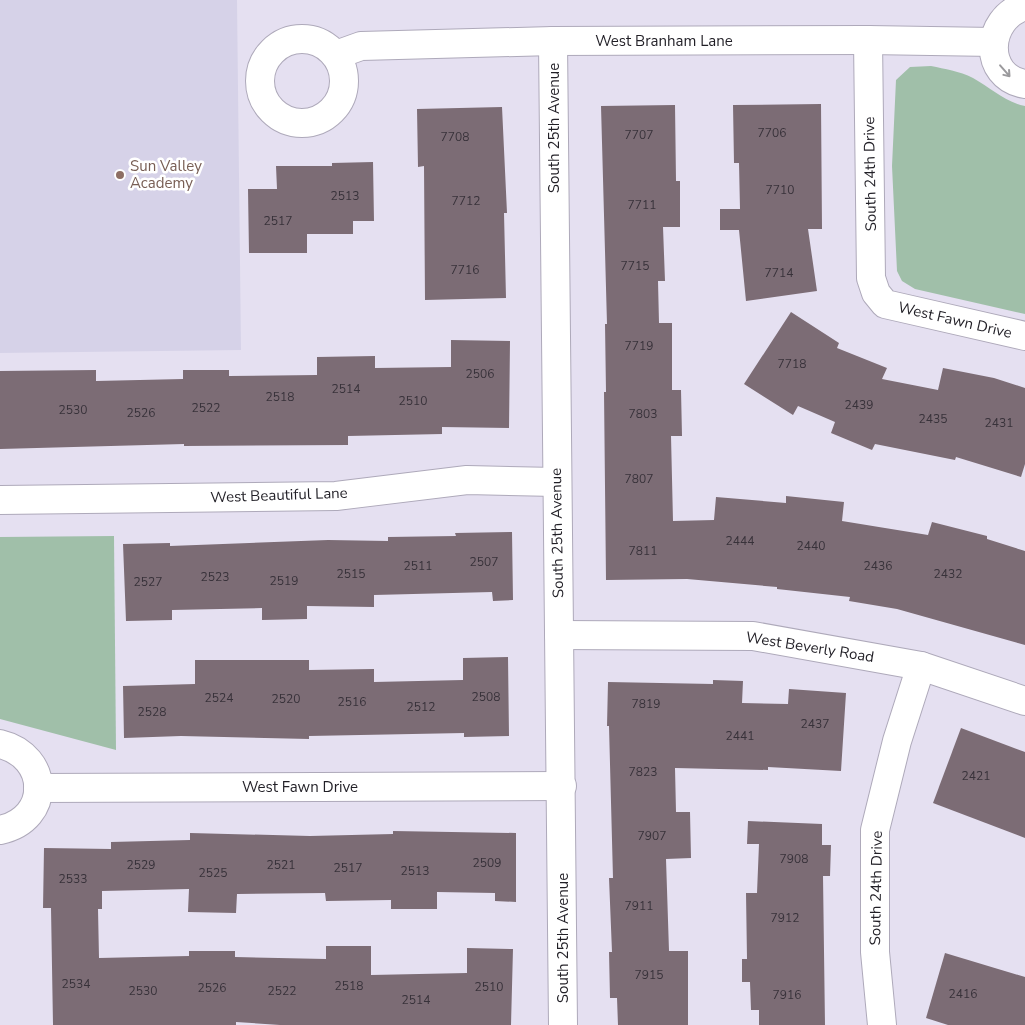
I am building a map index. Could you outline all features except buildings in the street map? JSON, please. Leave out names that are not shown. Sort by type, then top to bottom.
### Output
[{"type":"street","points":[[1020,5],[1001,22],[994,42],[994,55],[1000,67],[1009,77],[1025,84]]},
{"type":"street","name":"West Branham Lane","points":[[336,55],[360,46],[553,41],[868,40],[994,42]]},
{"type":"street","name":"South 24th Drive","points":[[868,40],[871,278],[876,293],[885,304]]},
{"type":"street","name":"South 25th Avenue","points":[[553,41],[563,1025]]},
{"type":"street","name":"West Fawn Drive","points":[[885,304],[1025,336]]},
{"type":"street","name":"West Beautiful Lane","points":[[0,500],[336,496],[467,480],[556,482]]},
{"type":"street","name":"West Beverly Road","points":[[559,635],[753,636],[921,666],[1025,701]]},
{"type":"street","name":"South 24th Drive","points":[[882,1025],[875,952],[875,830],[897,741],[921,666]]},
{"type":"street","points":[[0,744],[18,750],[32,764],[37,775],[38,788],[36,801],[30,812],[21,821],[0,830]]},
{"type":"street","name":"West Fawn Drive","points":[[38,788],[562,786]]},
{"type":"shaded area","name":"Sun Valley Academy","points":[[0,0],[237,0],[241,350],[0,353]]},
{"type":"green space","points":[[931,66],[952,70],[968,76],[1005,98],[1025,106],[1025,314],[915,289],[902,281],[897,271],[892,166],[896,80],[910,67]]},
{"type":"green space","points":[[114,536],[116,750],[0,719],[0,537]]},
{"type":"place","name":"Sun Valley Academy","points":[[120,175]]}]
